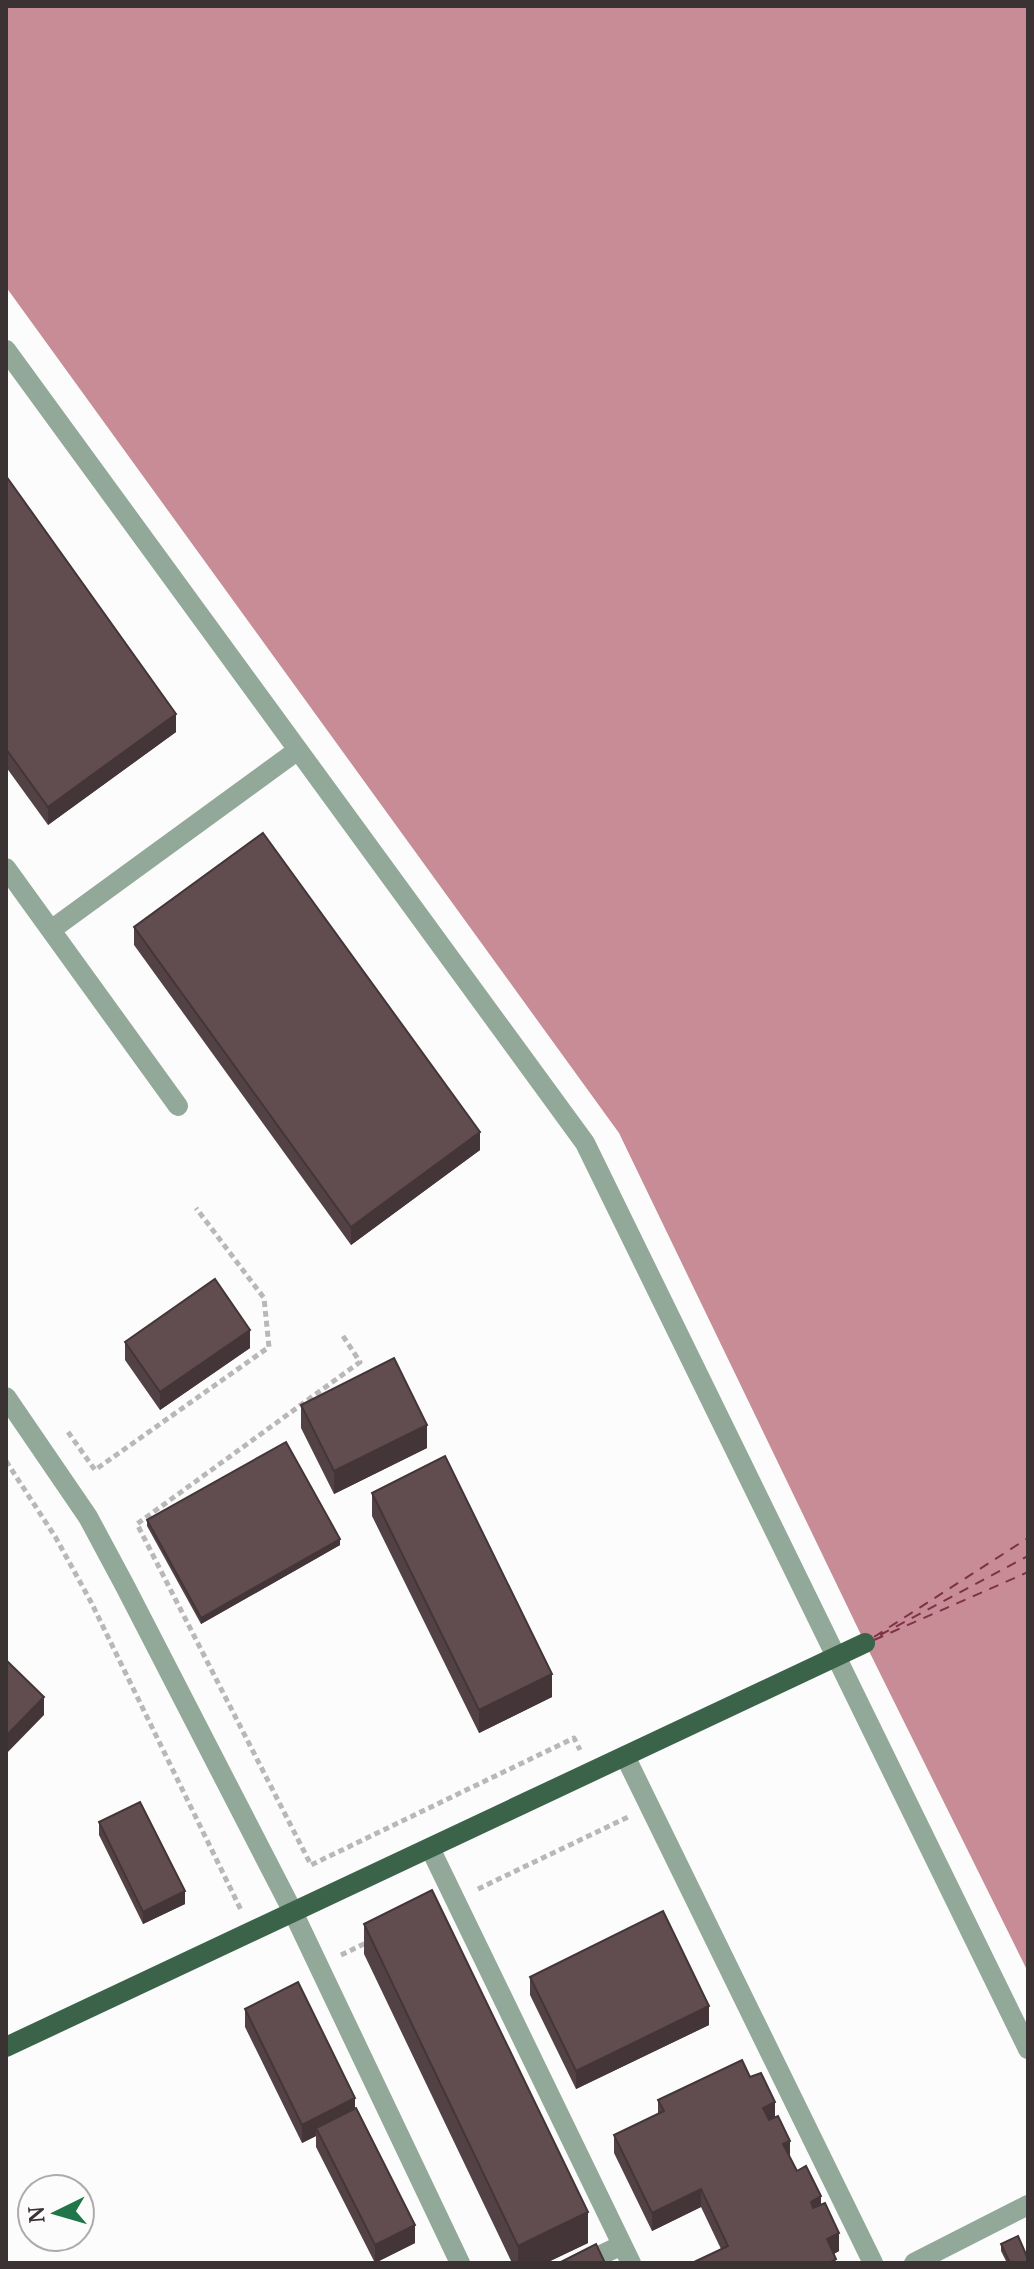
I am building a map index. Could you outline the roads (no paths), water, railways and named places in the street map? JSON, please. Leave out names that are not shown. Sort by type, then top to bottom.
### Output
[{"type":"main road","points":[[6,2047],[865,1643]]},
{"type":"lane","points":[[6,350],[585,1143],[1028,2049]]},
{"type":"lane","points":[[51,930],[298,750]]},
{"type":"lane","points":[[6,868],[178,1106]]},
{"type":"lane","points":[[6,1397],[88,1517],[293,1912],[460,2263]]},
{"type":"lane","points":[[625,1756],[873,2263]]},
{"type":"lane","points":[[430,1848],[626,2254],[584,2263]]},
{"type":"lane","points":[[914,2263],[1028,2205]]}]
